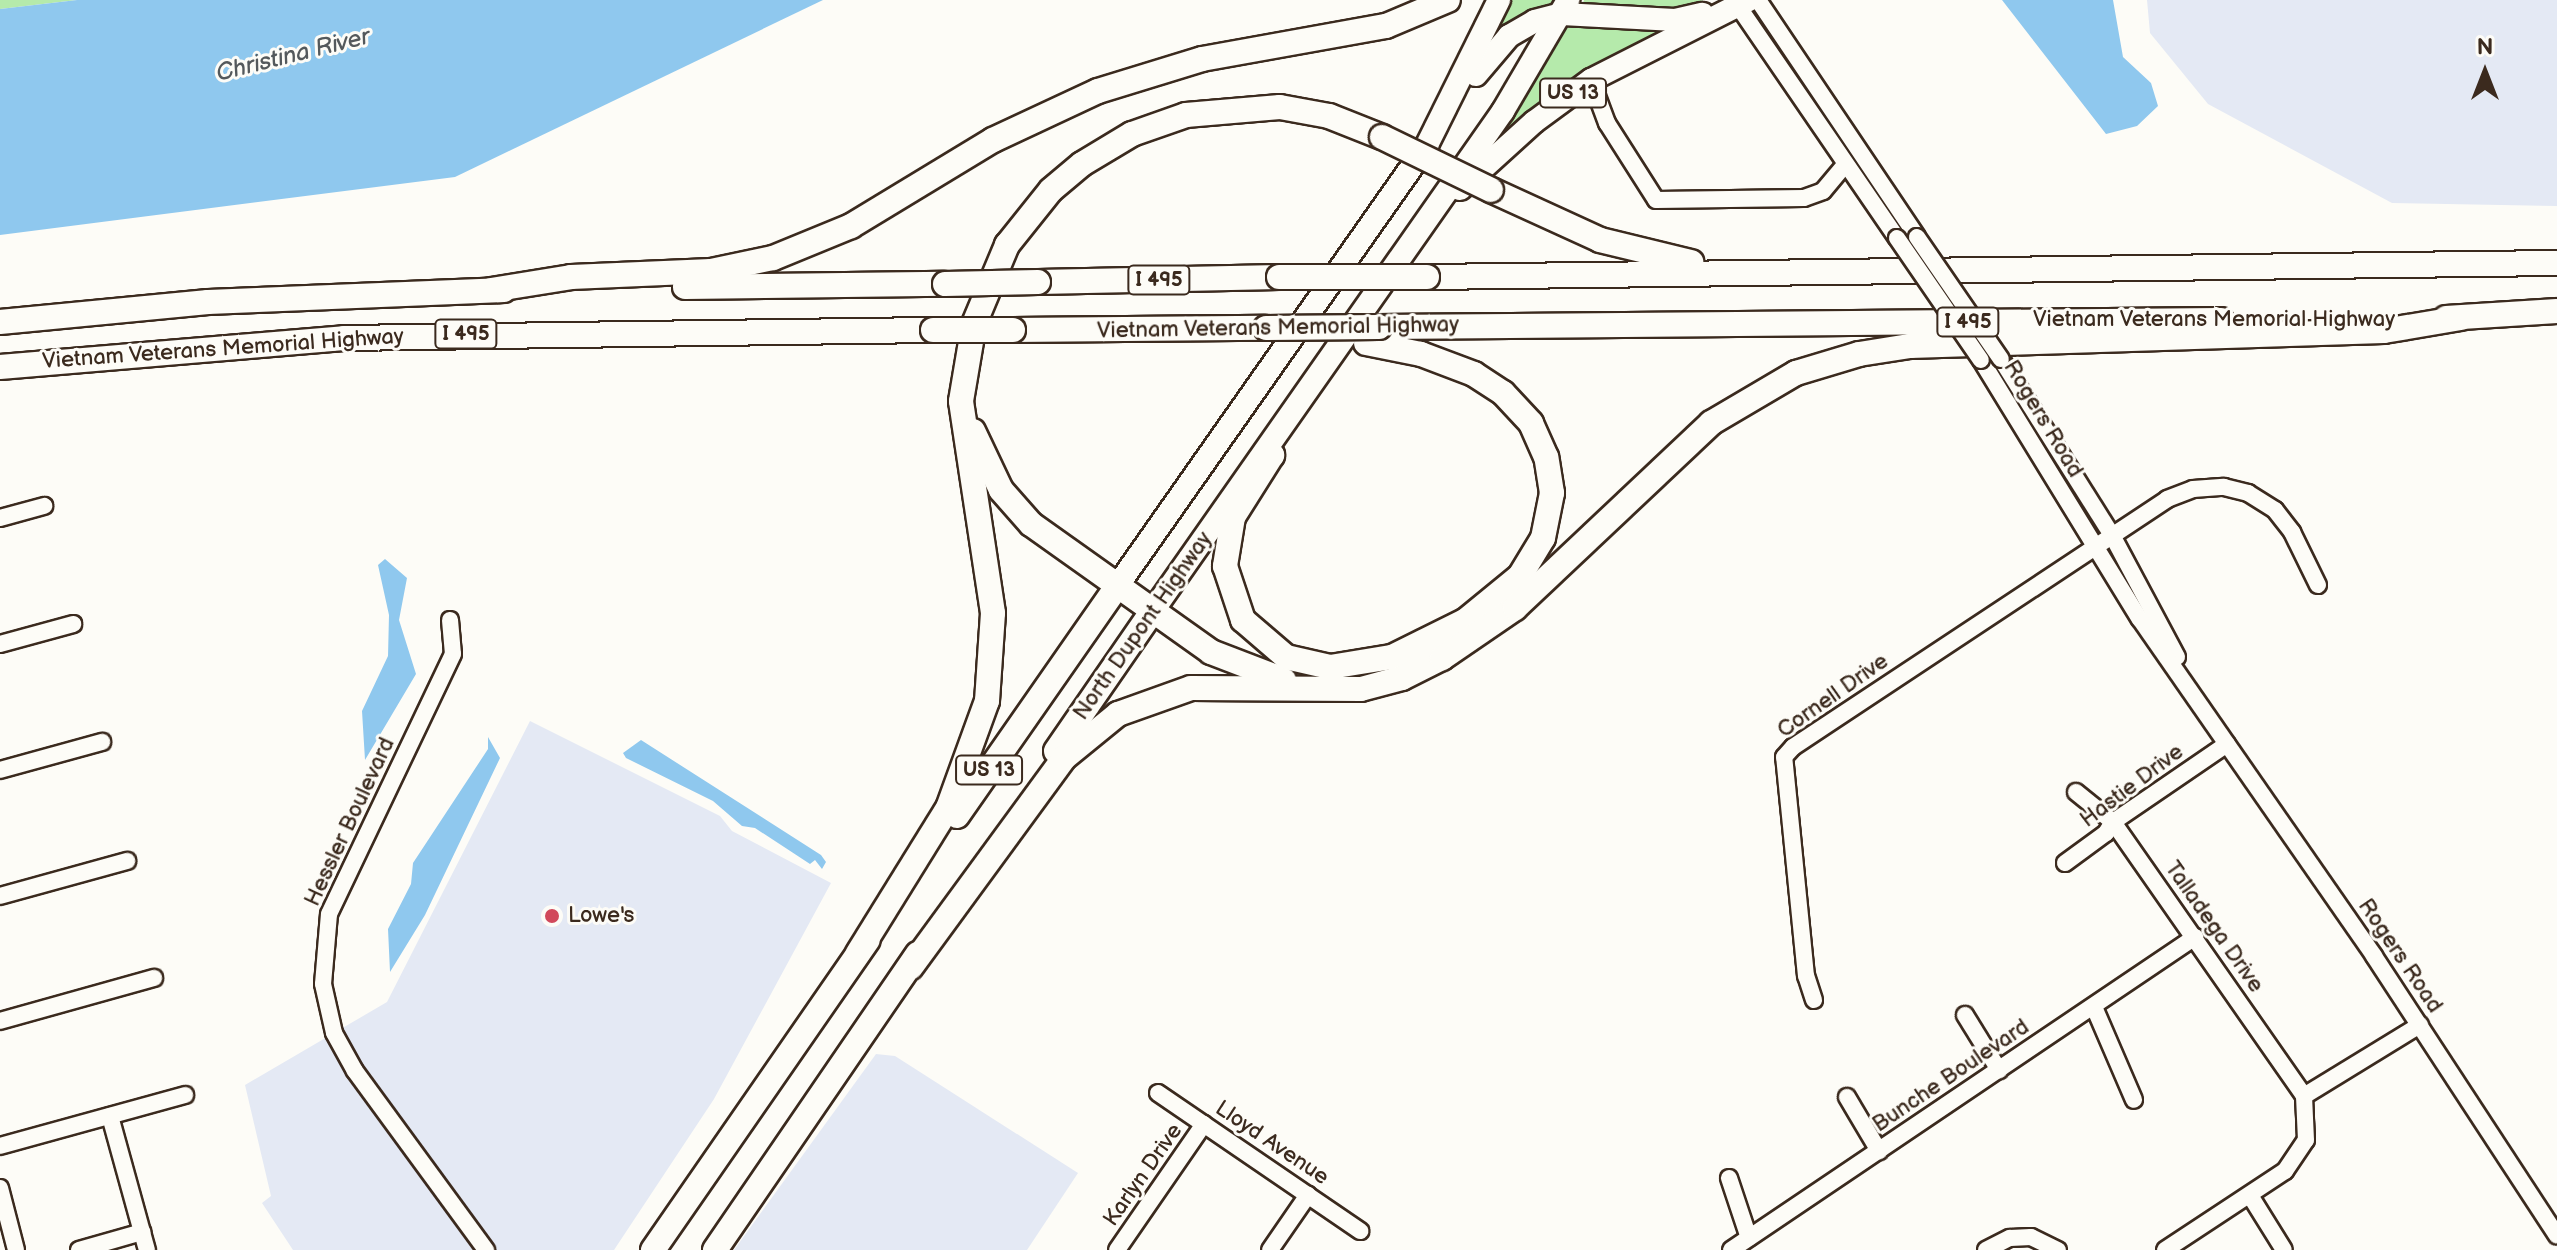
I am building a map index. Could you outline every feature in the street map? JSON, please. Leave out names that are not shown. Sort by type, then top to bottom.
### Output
[{"type":"highway","points":[[491,290],[571,277],[702,272],[773,258],[851,226],[993,140],[1098,91],[1202,59],[1386,26],[1448,0]]},
{"type":"highway","points":[[858,953],[948,808],[978,736],[990,688],[993,613],[963,432],[965,366],[978,310],[1007,245],[1060,181],[1119,141],[1186,115],[1257,106],[1317,113],[1382,137],[1580,232],[1657,258],[1849,270]]},
{"type":"highway","name":"Vietnam Veterans Memorial Highway","points":[[0,322],[237,300],[491,290],[1279,277],[2557,263]]},
{"type":"highway","name":"Vietnam Veterans Memorial Highway","points":[[0,367],[358,337],[1266,328],[1372,335],[2461,318],[2557,311]]},
{"type":"highway","points":[[911,967],[1064,758],[1118,714],[1191,688],[1350,690],[1413,671],[1508,613],[1724,413],[1781,380],[1825,363],[1920,345],[2384,331],[2461,318]]},
{"type":"highway","points":[[1266,452],[1272,455],[1233,517],[1225,566],[1243,620],[1286,657],[1330,667],[1392,657],[1465,621],[1520,576],[1543,538],[1551,501],[1549,466],[1531,423],[1503,393],[1474,374],[1372,335]]},
{"type":"highway","points":[[965,366],[973,433],[1001,490],[1031,524],[1152,612],[1220,657],[1275,678],[1340,684],[1413,671]]},
{"type":"highway","name":"North Dupont Highway","points":[[653,1250],[1118,585]]},
{"type":"highway","name":"North Dupont Highway","points":[[715,1250],[1152,612]]},
{"type":"main road","name":"North Dupont Highway","points":[[1118,585],[1427,145],[1499,0]]},
{"type":"main road","name":"US 13","points":[[1427,145],[1489,56],[1509,36],[1565,7],[1675,20],[1745,2]]},
{"type":"main road","name":"US 13","points":[[1433,214],[1534,122],[1591,80],[1745,2]]},
{"type":"main road","name":"North Dupont Highway","points":[[1152,612],[1433,214],[1565,7]]},
{"type":"street","name":"Rogers Road","points":[[1745,2],[1846,164],[1981,360],[2096,548],[2420,1025],[2557,1236]]},
{"type":"street","name":"Rogers Road","points":[[1745,2],[1917,237],[2001,359],[2113,537],[2201,705]]},
{"type":"street","points":[[1591,80],[1607,123],[1656,200],[1804,198],[1823,191],[1846,164]]},
{"type":"street","name":"Cornell Drive","points":[[1814,1000],[1806,976],[1784,757],[2167,499],[2193,489],[2224,487],[2248,493],[2275,510],[2292,532],[2318,585]]},
{"type":"street","points":[[0,518],[44,506]]},
{"type":"street","name":"Hessler Boulevard","points":[[450,620],[453,654],[329,914],[323,984],[334,1033],[355,1071],[488,1248]]},
{"type":"street","points":[[0,644],[73,624]]},
{"type":"street","points":[[0,770],[102,742]]},
{"type":"street","name":"Hastie Drive","points":[[2065,863],[2106,833],[2113,822],[2227,744]]},
{"type":"street","name":"Talladega Drive","points":[[2076,792],[2113,822],[2304,1096]]},
{"type":"street","points":[[0,896],[127,861]]},
{"type":"street","name":"Bunche Boulevard","points":[[1731,1250],[2195,937]]},
{"type":"street","points":[[0,1021],[154,978]]},
{"type":"street","points":[[2094,1007],[2134,1100]]},
{"type":"street","points":[[1965,1015],[1999,1070]]},
{"type":"street","points":[[2165,1250],[2251,1197],[2285,1171],[2301,1149],[2307,1116],[2304,1096],[2420,1025]]},
{"type":"street","name":"Lloyd Avenue","points":[[1158,1093],[1360,1231]]},
{"type":"street","points":[[0,1146],[185,1095]]},
{"type":"street","points":[[1847,1097],[1879,1151]]},
{"type":"street","points":[[110,1116],[147,1250]]},
{"type":"street","name":"Karlyn Drive","points":[[1117,1250],[1204,1124]]},
{"type":"street","points":[[1729,1178],[1749,1238]]},
{"type":"street","points":[[0,1188],[16,1250]]},
{"type":"street","points":[[1270,1250],[1308,1195]]},
{"type":"street","points":[[2251,1197],[2284,1250]]},
{"type":"street","points":[[79,1250],[142,1232]]},
{"type":"street","points":[[1986,1250],[2010,1238],[2031,1237],[2058,1250]]},
{"type":"shaded area","points":[[2147,0],[2557,0],[2557,206],[2392,203],[2208,104],[2150,33]]},
{"type":"shaded area","points":[[530,721],[720,816],[732,831],[831,883],[714,1099],[614,1250],[293,1250],[262,1203],[271,1196],[245,1085],[387,1002]]},
{"type":"shaded area","points":[[876,1054],[895,1056],[1078,1173],[1027,1250],[734,1250]]},
{"type":"green space","points":[[0,0],[77,0],[0,9]]},
{"type":"green space","points":[[1508,0],[1556,0],[1552,10],[1492,41],[1490,36]]},
{"type":"green space","points":[[1584,0],[1704,0],[1671,10],[1582,5]]},
{"type":"green space","points":[[1573,24],[1664,27],[1665,33],[1580,74],[1493,141],[1561,33]]},
{"type":"water","name":"Christina River","points":[[77,0],[823,0],[455,177],[0,235],[0,9]]},
{"type":"water","points":[[2002,0],[2113,0],[2123,57],[2151,83],[2158,106],[2137,126],[2106,134]]},
{"type":"water","points":[[385,559],[407,578],[399,620],[416,674],[365,760],[362,711],[388,656],[389,615],[378,565]]},
{"type":"water","points":[[488,737],[500,758],[425,915],[390,972],[388,929],[411,884],[413,863],[488,749]]},
{"type":"water","points":[[641,740],[821,855],[826,862],[822,869],[815,860],[810,864],[755,828],[742,826],[713,801],[626,758],[623,753]]},
{"type":"place","name":"Lowe's","points":[[552,916]]}]
